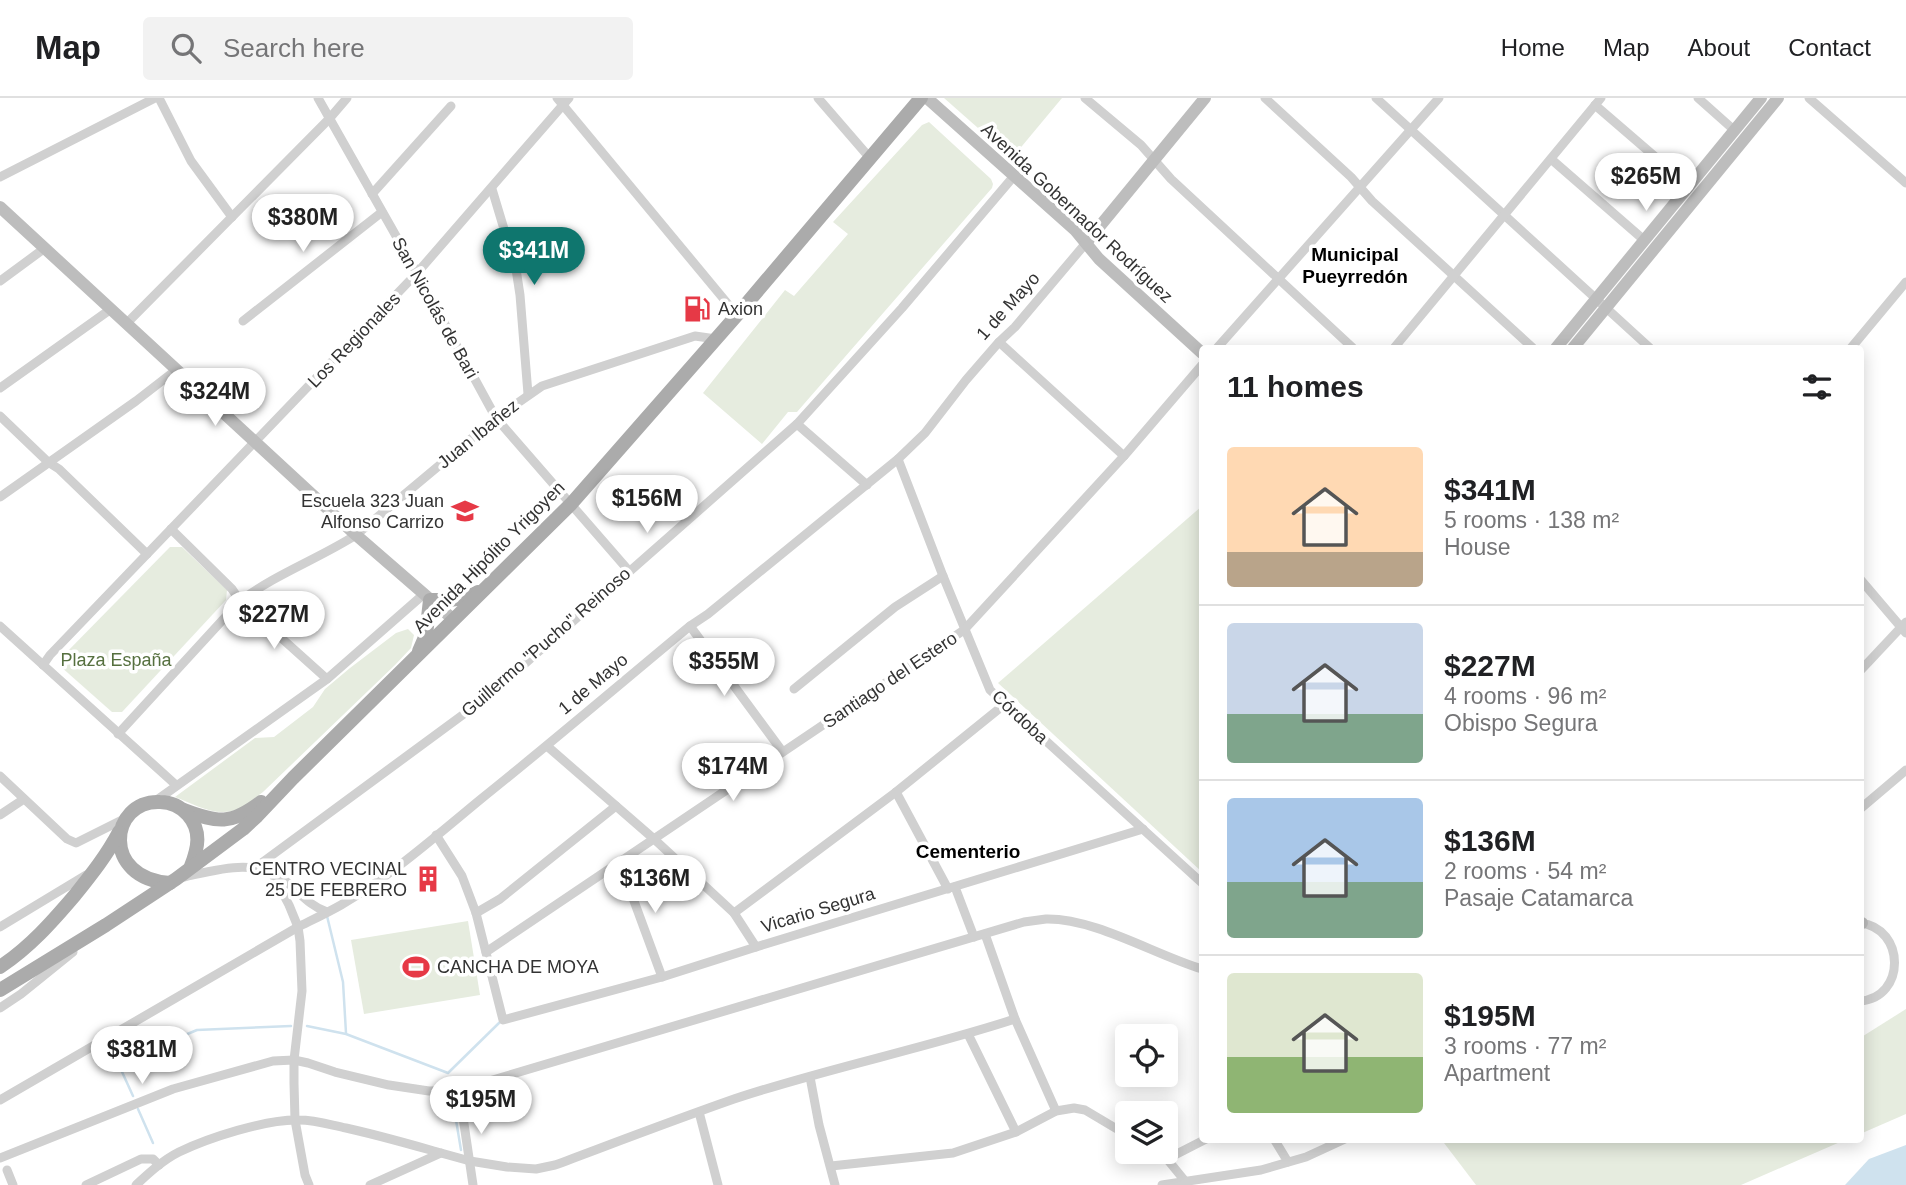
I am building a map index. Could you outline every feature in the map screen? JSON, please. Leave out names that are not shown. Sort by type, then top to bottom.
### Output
[{"type":"main road","name":"Avenida Hipólito Yrigoyen","points":[[190,867],[257,817],[293,778],[571,504],[737,315],[921,98]]},
{"type":"main road","points":[[417,655],[426,635],[427,597],[451,601],[471,596],[488,587]]},
{"type":"main road","name":"Avenida Hipólito Yrigoyen","points":[[184,810],[223,821],[237,818],[293,778]]},
{"type":"main road","points":[[0,967],[39,936],[96,869],[113,845],[125,821],[139,807],[153,802],[173,804],[191,818],[198,840],[197,851],[190,867],[106,925],[0,990]]},
{"type":"main road","points":[[125,821],[120,837],[125,861],[144,878],[156,882],[173,881]]},
{"type":"street","points":[[0,177],[157,98],[191,160],[232,217]]},
{"type":"street","name":"San Nicolás de Bari","points":[[318,98],[496,418],[629,571]]},
{"type":"street","points":[[126,324],[347,98]]},
{"type":"street","points":[[818,98],[869,157]]},
{"type":"street","name":"Avenida Gobernador Rodríguez","points":[[927,98],[1075,230],[1099,259],[1199,350]]},
{"type":"street","points":[[1085,98],[1141,145],[1171,179],[1350,345]]},
{"type":"street","name":"1 de Mayo","points":[[0,1100],[365,889],[547,746],[690,626],[867,485],[925,433],[1205,98]]},
{"type":"street","points":[[1265,98],[1351,177],[1372,201],[1530,345]]},
{"type":"street","points":[[1376,98],[1647,345]]},
{"type":"street","points":[[1220,345],[1438,98]]},
{"type":"street","points":[[1698,98],[1734,130]]},
{"type":"street","points":[[1575,345],[1644,240],[1761,98]]},
{"type":"street","points":[[1559,345],[1601,303],[1778,98]]},
{"type":"street","points":[[1809,98],[1906,183]]},
{"type":"street","points":[[563,101],[737,315]]},
{"type":"street","name":"Los Regionales","points":[[43,665],[50,654],[417,273],[492,189],[563,101]]},
{"type":"street","points":[[1397,345],[1598,101],[1689,186]]},
{"type":"street","points":[[372,194],[451,106]]},
{"type":"street","points":[[1550,159],[1644,240]]},
{"type":"street","name":"Guillermo \"Pucho\" Reinoso","points":[[256,867],[487,697],[797,424],[902,308],[1014,176]]},
{"type":"street","points":[[492,189],[516,269],[528,394]]},
{"type":"street","points":[[0,207],[356,535],[454,621]]},
{"type":"street","points":[[243,321],[382,212]]},
{"type":"street","points":[[0,281],[45,248]]},
{"type":"street","points":[[1854,345],[1906,282]]},
{"type":"street","points":[[0,388],[111,309]]},
{"type":"street","name":"Juan Ibañez","points":[[118,734],[240,601],[258,587],[356,535],[528,394],[542,386],[695,336],[716,339]]},
{"type":"street","points":[[999,342],[1124,456]]},
{"type":"street","name":"Santiago del Estero","points":[[486,953],[964,630],[1124,456],[1199,368]]},
{"type":"street","points":[[0,497],[176,370]]},
{"type":"street","points":[[0,416],[148,554]]},
{"type":"street","points":[[797,424],[867,485]]},
{"type":"street","name":"Córdoba","points":[[898,459],[990,690],[1199,880]]},
{"type":"street","points":[[171,529],[232,589],[240,601],[327,679]]},
{"type":"street","points":[[794,689],[895,607],[943,576]]},
{"type":"street","points":[[1864,583],[1904,627],[1864,663]]},
{"type":"street","points":[[153,802],[327,679],[427,597]]},
{"type":"street","points":[[0,626],[176,785]]},
{"type":"street","points":[[690,626],[782,751]]},
{"type":"street","points":[[734,913],[896,792],[1005,704]]},
{"type":"street","points":[[547,746],[734,913],[756,947]]},
{"type":"street","points":[[1864,806],[1906,770]]},
{"type":"street","points":[[0,776],[67,839],[76,843],[125,821]]},
{"type":"street","points":[[896,792],[952,888],[974,937]]},
{"type":"street","points":[[0,815],[24,799]]},
{"type":"street","points":[[476,914],[500,899],[616,806]]},
{"type":"street","name":"Vicario Segura","points":[[486,953],[503,1020],[662,978],[1143,829]]},
{"type":"street","points":[[436,835],[461,876],[476,914],[486,953]]},
{"type":"street","points":[[620,863],[662,978]]},
{"type":"street","points":[[173,881],[228,867],[256,867],[285,881],[311,905],[327,912]]},
{"type":"street","points":[[0,927],[96,869]]},
{"type":"street","points":[[272,873],[289,905],[298,927],[300,941],[302,991],[294,1060],[295,1120],[309,1185]]},
{"type":"street","points":[[0,1158],[173,1089],[273,1061],[294,1060],[388,1085],[429,1091],[458,1090],[1024,922],[1047,919],[1072,922],[1102,930],[1199,968]]},
{"type":"street","points":[[1864,924],[1880,928],[1894,942],[1899,957],[1891,987],[1879,996],[1864,1000]]},
{"type":"street","points":[[0,1008],[106,925]]},
{"type":"street","points":[[985,934],[1015,1018],[1056,1111]]},
{"type":"street","points":[[1894,942],[1906,943]]},
{"type":"street","points":[[136,1185],[159,1165],[202,1143],[267,1124],[295,1120],[368,1133],[470,1161],[536,1169],[555,1165],[735,1099],[968,1034],[1015,1018]]},
{"type":"street","points":[[968,1034],[1016,1132]]},
{"type":"street","points":[[810,1077],[835,1185]]},
{"type":"street","points":[[458,1090],[473,1185]]},
{"type":"street","points":[[831,1166],[953,1153],[1016,1132],[1056,1111],[1074,1108],[1085,1110],[1115,1128]]},
{"type":"street","points":[[699,1112],[718,1185]]},
{"type":"street","points":[[1178,1153],[1199,1143]]},
{"type":"street","points":[[1276,1143],[1287,1162]]},
{"type":"street","points":[[1162,1185],[1261,1170],[1306,1157],[1336,1143]]},
{"type":"street","points":[[370,1185],[441,1153]]},
{"type":"street","points":[[86,1185],[141,1159],[153,1160],[159,1165]]},
{"type":"street","points":[[1171,1164],[1185,1181]]},
{"type":"street","points":[[7,1170],[13,1185]]},
{"type":"green space","points":[[944,98],[1062,98],[1012,158]]},
{"type":"green space","points":[[929,122],[991,179],[992,188],[797,412],[788,412],[762,444],[703,393],[785,290],[794,296],[848,234],[833,222],[922,125]]},
{"type":"green space","points":[[1199,509],[1199,869],[998,683]]},
{"type":"green space","name":"Plaza España","points":[[170,547],[182,547],[227,590],[226,600],[122,712],[112,712],[60,666],[61,658]]},
{"type":"green space","points":[[408,629],[414,635],[411,648],[249,803],[224,812],[199,807],[175,797],[255,738],[274,737],[313,707],[325,689],[350,668],[396,633]]},
{"type":"green space","name":"CANCHA DE MOYA","points":[[468,921],[480,995],[364,1014],[351,940]]},
{"type":"green space","points":[[1906,1009],[1906,1114],[1864,1132],[1864,1035]]},
{"type":"green space","points":[[1444,1143],[1838,1143],[1741,1185],[1476,1185]]},
{"type":"water","points":[[1906,1145],[1906,1185],[1845,1185],[1869,1159]]},
{"type":"waterway","points":[[327,916],[343,982],[346,1033]]},
{"type":"waterway","points":[[307,1026],[346,1034],[448,1073],[500,1022]]},
{"type":"waterway","points":[[133,1096],[118,1063],[197,1030],[291,1026]]},
{"type":"waterway","points":[[138,1109],[153,1143]]},
{"type":"waterway","points":[[455,1114],[461,1150]]},
{"type":"place","name":"Axion","points":[[697,309]]},
{"type":"place","name":"Escuela 323 Juan Alfonso Carrizo","points":[[465,511]]},
{"type":"place","name":"CENTRO VECINAL 25 DE FEBRERO","points":[[428,879]]},
{"type":"place","name":"CANCHA DE MOYA","points":[[416,967]]},
{"type":"district","name":"Municipal Pueyrredón","points":[[1355,265]]},
{"type":"district","name":"Cementerio","points":[[968,851]]}]
